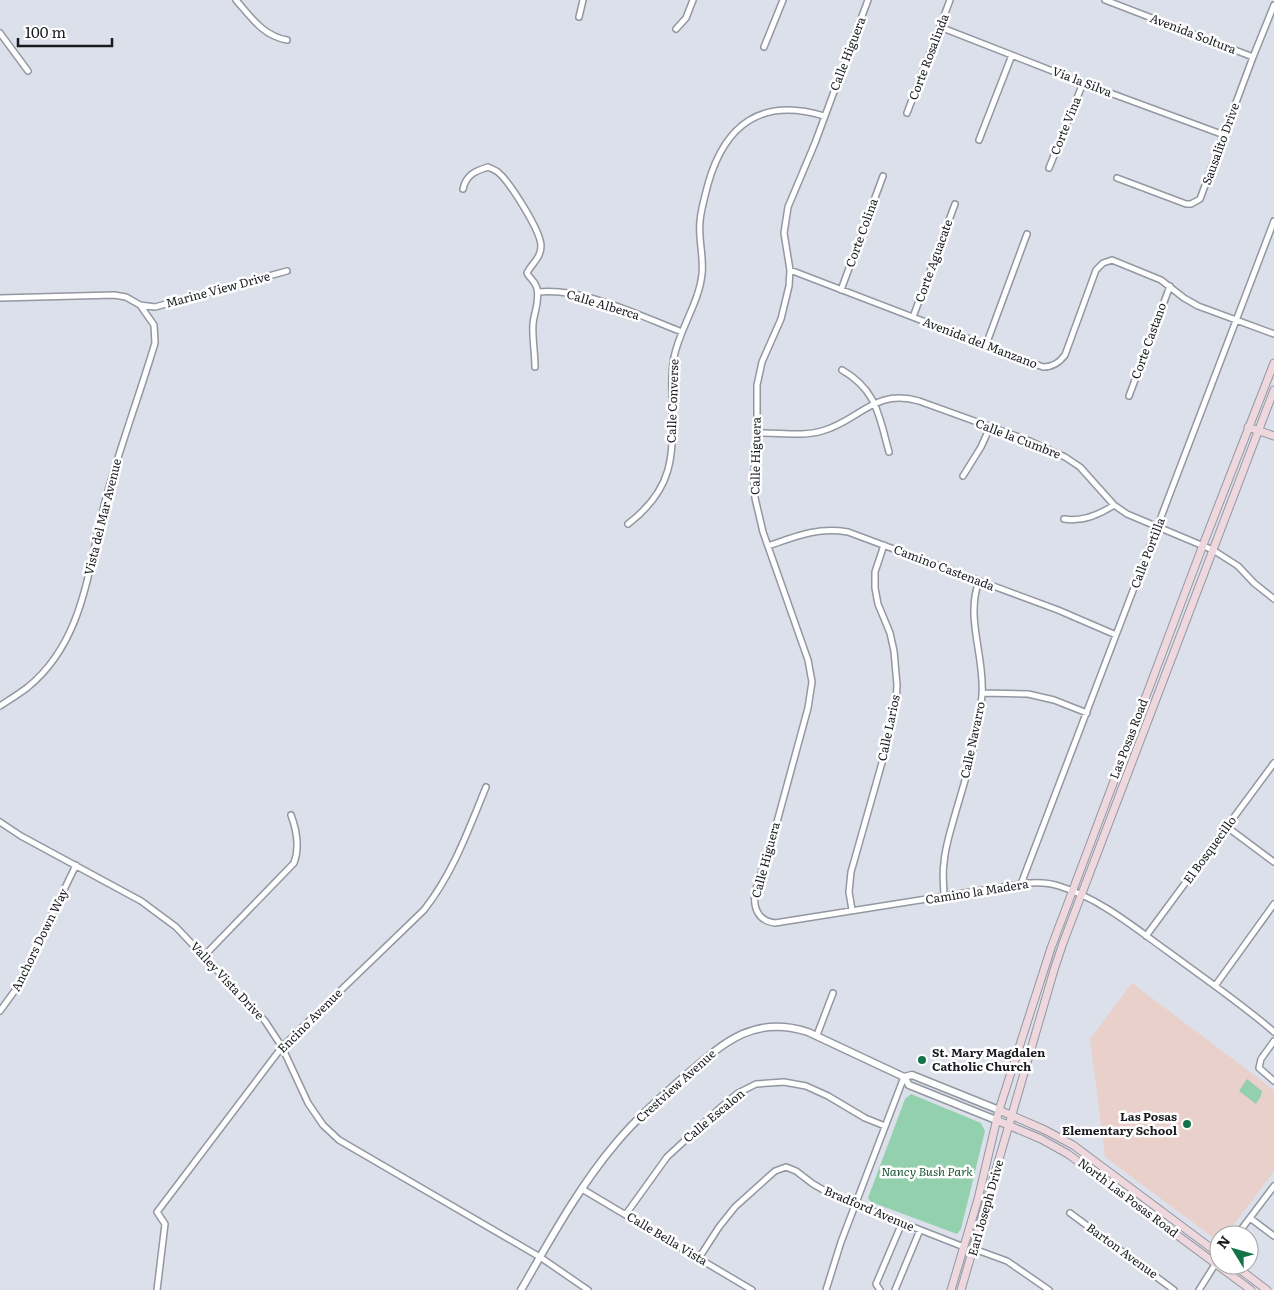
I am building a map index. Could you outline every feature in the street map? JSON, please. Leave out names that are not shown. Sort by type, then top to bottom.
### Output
[{"type":"main road","name":"Las Posas Road","points":[[996,1120],[1034,998],[1072,891],[1274,362]]},
{"type":"main road","name":"Las Posas Road","points":[[1009,1125],[1054,970],[1081,895],[1274,390]]},
{"type":"main road","points":[[1248,427],[1274,436]]},
{"type":"main road","name":"North Las Posas Road","points":[[999,1110],[1045,1130],[1073,1145],[1209,1247]]},
{"type":"main road","name":"North Las Posas Road","points":[[996,1120],[1041,1139],[1068,1154],[1209,1255]]},
{"type":"main road","name":"Earl Joseph Drive","points":[[951,1290],[964,1247],[996,1120]]},
{"type":"main road","name":"Earl Joseph Drive","points":[[961,1290],[1009,1125]]},
{"type":"main road","name":"North Las Posas Road","points":[[1233,1275],[1251,1290]]},
{"type":"main road","points":[[1247,1275],[1267,1290]]},
{"type":"street","points":[[236,0],[262,30],[272,36],[287,40]]},
{"type":"street","points":[[579,17],[583,0]]},
{"type":"street","points":[[676,29],[686,18],[693,0]]},
{"type":"street","points":[[764,47],[783,0]]},
{"type":"street","name":"Calle Higuera","points":[[759,915],[755,905],[756,892],[806,717],[812,682],[808,660],[759,520],[754,487],[757,432],[756,398],[759,374],[764,357],[781,319],[789,286],[790,270],[784,242],[786,216],[868,0]]},
{"type":"street","name":"Corte Rosalinda","points":[[907,113],[950,0]]},
{"type":"street","name":"Avenida Soltura","points":[[1105,0],[1252,58]]},
{"type":"street","name":"Sausalito Drive","points":[[1117,178],[1191,204],[1203,195],[1252,58],[1274,5]]},
{"type":"street","name":"Via la Silva","points":[[940,27],[1083,84],[1224,135]]},
{"type":"street","points":[[0,33],[28,71]]},
{"type":"street","points":[[979,140],[1012,55]]},
{"type":"street","name":"Corte Vina","points":[[1049,168],[1083,84]]},
{"type":"street","name":"Calle Converse","points":[[628,524],[654,500],[664,484],[670,467],[674,359],[682,332],[701,283],[703,266],[700,233],[701,214],[711,172],[722,148],[732,134],[744,124],[766,113],[791,109],[824,116]]},
{"type":"street","points":[[463,189],[469,176],[488,167],[497,171],[536,227],[540,237],[540,254],[527,273],[534,282],[538,292],[532,327],[535,367]]},
{"type":"street","name":"Corte Colina","points":[[841,290],[883,176]]},
{"type":"street","name":"Corte Aguacate","points":[[913,317],[955,204]]},
{"type":"street","name":"Calle Portilla","points":[[1021,884],[1274,221]]},
{"type":"street","points":[[986,346],[1027,234]]},
{"type":"street","name":"Avenida del Manzano","points":[[790,270],[1038,366],[1050,367],[1058,363],[1065,355],[1096,270],[1106,261],[1117,261],[1154,277],[1198,306],[1274,334]]},
{"type":"street","name":"Marine View Drive","points":[[0,298],[114,295],[126,297],[140,305],[155,307],[287,271]]},
{"type":"street","name":"Corte Castano","points":[[1129,396],[1170,286]]},
{"type":"street","name":"Calle Alberca","points":[[538,292],[563,292],[587,297],[682,332]]},
{"type":"street","name":"Vista del Mar Avenue","points":[[0,706],[28,686],[48,666],[70,633],[79,612],[109,485],[155,343],[154,325],[140,305]]},
{"type":"street","points":[[842,370],[866,388],[874,404],[889,452]]},
{"type":"street","name":"Calle la Cumbre","points":[[757,432],[802,434],[818,432],[832,428],[874,404],[895,398],[913,400],[1052,450],[1073,462],[1114,505],[1127,514],[1213,550],[1238,566],[1254,583],[1274,599]]},
{"type":"street","points":[[963,476],[981,447],[990,427]]},
{"type":"street","points":[[1064,520],[1073,521],[1094,516],[1114,505]]},
{"type":"street","name":"Camino Castenada","points":[[768,546],[801,534],[829,530],[848,532],[1116,635]]},
{"type":"street","name":"Calle Larios","points":[[852,910],[849,892],[851,872],[885,752],[896,702],[897,668],[894,651],[890,633],[878,604],[875,588],[875,572],[884,545]]},
{"type":"street","name":"Calle Navarro","points":[[944,897],[944,861],[972,757],[982,694],[982,671],[973,610],[979,581]]},
{"type":"street","points":[[982,694],[1028,694],[1054,700],[1087,712]]},
{"type":"street","name":"El Bosquecillo","points":[[1146,936],[1274,763]]},
{"type":"street","name":"Encino Avenue","points":[[156,1290],[165,1224],[156,1212],[282,1047],[424,910],[455,861],[486,788]]},
{"type":"street","points":[[204,956],[294,863],[298,847],[297,835],[291,815]]},
{"type":"street","name":"Valley Vista Drive","points":[[0,822],[21,836],[154,910],[176,927],[258,1011],[282,1047],[308,1103],[323,1125],[339,1140],[540,1257],[588,1290]]},
{"type":"street","points":[[1227,827],[1274,862]]},
{"type":"street","name":"Anchors Down Way","points":[[0,1011],[16,989],[76,865]]},
{"type":"street","name":"Camino la Madera","points":[[759,915],[775,924],[1021,884],[1044,883],[1059,886],[1081,895],[1110,911],[1215,986],[1274,1032]]},
{"type":"street","points":[[1215,986],[1274,904]]},
{"type":"street","points":[[817,1035],[833,993]]},
{"type":"street","name":"Crestview Avenue","points":[[521,1290],[582,1189],[605,1156],[659,1099],[723,1044],[747,1032],[771,1027],[792,1028],[817,1035],[904,1077],[909,1085],[996,1120]]},
{"type":"street","points":[[1274,1041],[1259,1063],[1261,1072],[1274,1081]]},
{"type":"street","name":"Crestview Avenue","points":[[904,1077],[912,1075],[999,1110]]},
{"type":"street","points":[[826,1290],[838,1249],[904,1077]]},
{"type":"street","name":"Calle Escalon","points":[[626,1214],[667,1157],[738,1093],[756,1084],[784,1082],[806,1086],[828,1096],[865,1118],[885,1126]]},
{"type":"street","name":"Bradford Avenue","points":[[699,1258],[728,1214],[780,1168],[791,1168],[822,1189],[964,1247]]},
{"type":"street","points":[[1245,1225],[1274,1186]]},
{"type":"street","name":"Calle Bella Vista","points":[[582,1189],[752,1290]]},
{"type":"street","name":"Barton Avenue","points":[[1070,1213],[1174,1290]]},
{"type":"street","points":[[1250,1218],[1274,1236]]},
{"type":"street","points":[[880,1290],[876,1284],[902,1223]]},
{"type":"street","points":[[894,1290],[920,1230]]},
{"type":"street","points":[[974,1249],[1008,1261],[1048,1290]]},
{"type":"street","points":[[1199,1290],[1209,1274]]},
{"type":"shaded area","name":"Las Posas Elementary School","points":[[1132,983],[1274,1090],[1274,1171],[1234,1225],[1209,1225],[1209,1235],[1105,1157],[1090,1039]]},
{"type":"green space","points":[[1247,1079],[1262,1091],[1256,1104],[1239,1091]]},
{"type":"green space","name":"Nancy Bush Park","points":[[911,1094],[981,1123],[985,1131],[961,1229],[957,1234],[871,1202],[868,1198],[905,1099]]},
{"type":"place","name":"St. Mary Magdalen Catholic Church","points":[[922,1060]]},
{"type":"place","name":"Las Posas Elementary School","points":[[1187,1124]]}]
